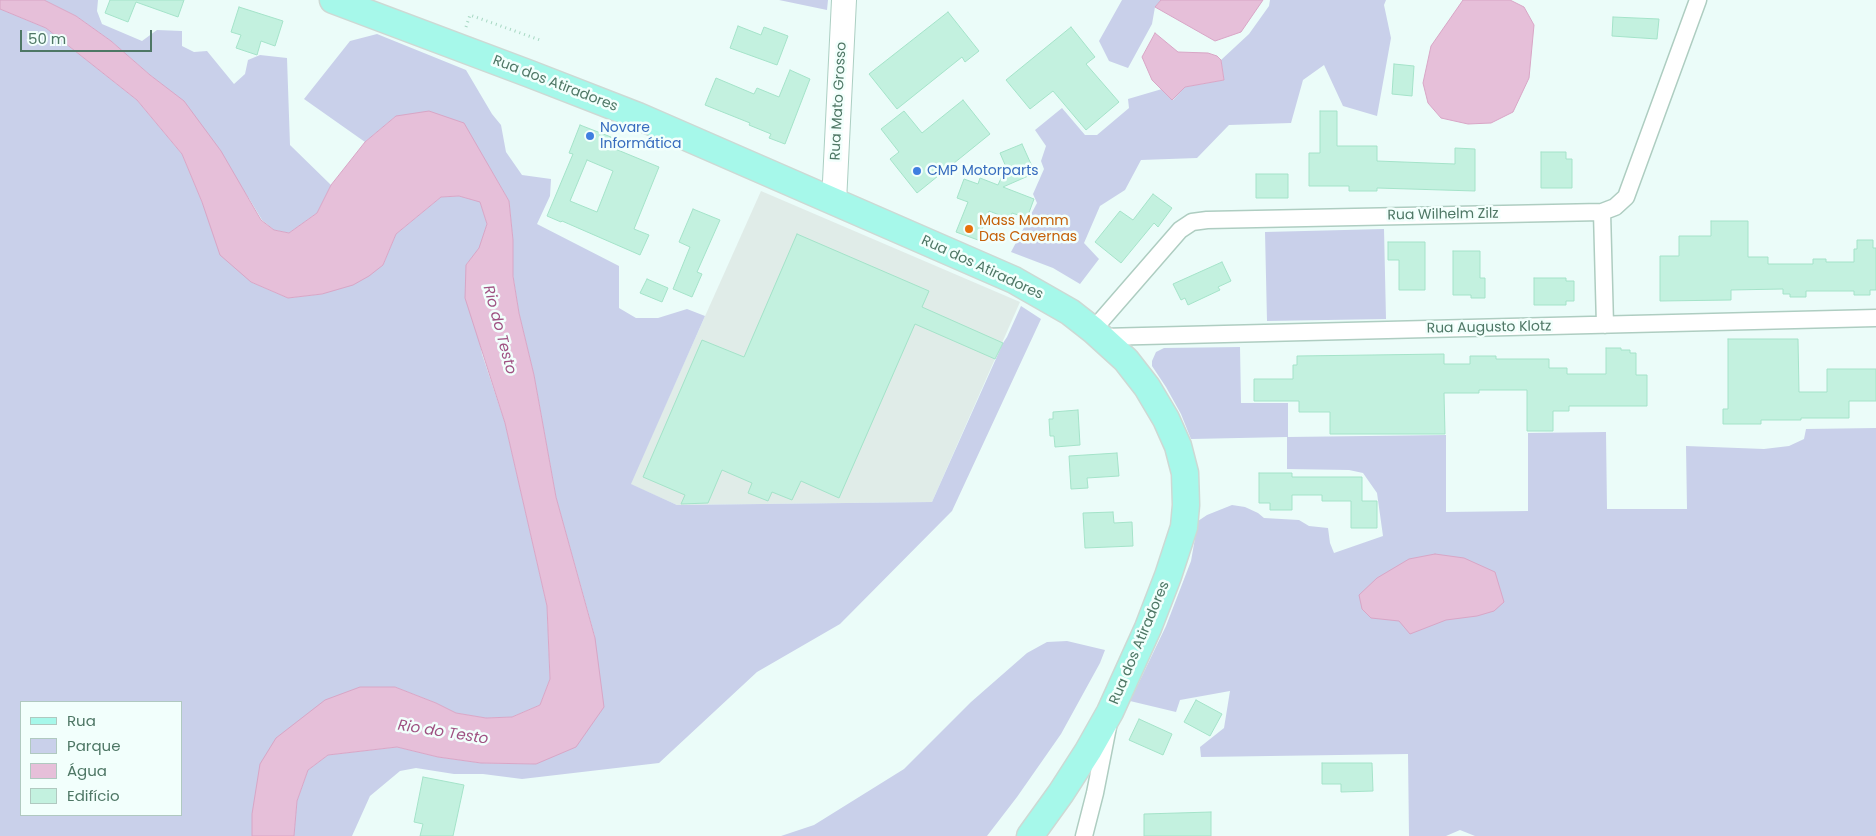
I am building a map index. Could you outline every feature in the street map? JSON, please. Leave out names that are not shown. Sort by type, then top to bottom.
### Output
[{"type":"main road","name":"Rua dos Atiradores","points":[[333,0],[638,116],[1014,280],[1048,298],[1098,334],[1126,360],[1148,387],[1166,419],[1178,446],[1185,473],[1186,505],[1184,527],[1148,628],[1110,712],[1067,784],[1030,836]]},
{"type":"street","name":"Rua Mato Grosso","points":[[834,202],[844,0]]},
{"type":"street","name":"Rua Wilhelm Zilz","points":[[1098,334],[1180,230],[1192,222],[1227,219],[1602,212],[1615,207],[1626,197],[1698,0]]},
{"type":"street","points":[[1602,212],[1605,325]]},
{"type":"street","name":"Rua Augusto Klotz","points":[[1098,334],[1876,318]]},
{"type":"street","points":[[1084,836],[1103,756],[1110,712]]},
{"type":"path","points":[[459,47],[470,14],[540,40]]},
{"type":"shaded area","points":[[761,191],[1020,302],[932,502],[677,505],[630,484]]},
{"type":"green space","points":[[44,0],[98,0],[97,11],[102,24],[142,41],[157,30],[182,31],[182,46],[194,52],[207,51],[234,84],[245,74],[248,60],[260,55],[287,58],[290,145],[331,185],[317,213],[289,233],[274,230],[262,220],[184,102],[111,41],[76,16]]},
{"type":"green space","points":[[779,0],[828,0],[827,10]]},
{"type":"green space","points":[[1122,0],[1161,0],[1155,7],[1152,24],[1128,68],[1109,61],[1099,41]]},
{"type":"green space","points":[[1270,0],[1386,0],[1384,5],[1391,38],[1377,116],[1343,106],[1324,65],[1303,80],[1291,123],[1229,125],[1197,158],[1141,160],[1125,190],[1100,206],[1084,243],[1099,259],[1080,284],[1053,268],[1011,252],[1037,203],[1033,194],[1044,169],[1041,161],[1046,146],[1035,130],[1062,108],[1085,135],[1097,135],[1129,108],[1128,99],[1162,89],[1173,100],[1185,87],[1224,80],[1221,60],[1249,34],[1269,6]]},
{"type":"green space","points":[[0,9],[46,28],[137,100],[182,154],[202,202],[251,282],[288,298],[322,294],[383,265],[396,234],[441,197],[459,196],[480,201],[487,224],[480,248],[466,265],[482,354],[505,423],[547,606],[550,679],[540,705],[512,717],[486,718],[456,713],[395,687],[252,814],[252,836],[0,836]]},
{"type":"green space","points":[[377,34],[466,70],[492,114],[501,125],[506,152],[522,175],[551,179],[550,196],[537,224],[619,266],[619,308],[636,318],[658,318],[687,309],[705,316],[631,484],[677,505],[932,502],[1021,306],[1041,319],[952,511],[840,624],[757,672],[659,763],[522,779],[483,774],[454,774],[416,768],[400,771],[370,796],[352,836],[294,836],[297,801],[308,770],[328,755],[397,747],[438,757],[481,763],[536,764],[595,637],[556,497],[534,375],[519,313],[513,275],[513,240],[509,201],[489,167],[396,116],[365,142],[304,99],[350,41]]},
{"type":"green space","points":[[1384,229],[1386,319],[1267,321],[1265,232]]},
{"type":"green space","points":[[1240,347],[1241,403],[1288,403],[1288,437],[1446,435],[1446,512],[1528,511],[1528,433],[1606,432],[1607,509],[1687,509],[1686,446],[1764,449],[1789,446],[1804,439],[1806,429],[1876,428],[1876,836],[1475,836],[1460,830],[1446,836],[1409,836],[1408,754],[1201,757],[1200,747],[1224,728],[1230,691],[1180,700],[1176,712],[1130,701],[1166,626],[1191,561],[1198,521],[1207,515],[1232,505],[1245,507],[1264,518],[1299,520],[1309,526],[1328,528],[1330,543],[1334,553],[1383,536],[1377,493],[1363,473],[1349,470],[1287,469],[1287,437],[1191,439],[1181,414],[1152,366],[1156,352],[1164,348]]},
{"type":"green space","points":[[1067,641],[1105,650],[1100,663],[1061,734],[987,836],[781,836],[814,825],[904,769],[971,702],[1027,653],[1047,642]]},
{"type":"water","name":"Rio do Testo","points":[[0,0],[44,0],[76,16],[111,41],[150,75],[184,101],[221,151],[261,220],[274,230],[289,233],[317,213],[331,185],[365,142],[396,116],[429,111],[464,123],[509,201],[513,240],[513,276],[519,313],[534,375],[556,497],[595,638],[604,707],[576,747],[536,764],[481,763],[438,757],[397,747],[328,755],[308,770],[297,801],[294,836],[252,836],[252,814],[260,764],[276,738],[325,700],[360,687],[395,687],[456,713],[486,718],[512,717],[540,705],[550,679],[547,606],[505,423],[465,298],[466,265],[479,248],[487,224],[480,202],[459,196],[441,197],[396,234],[383,265],[353,285],[322,294],[288,298],[251,282],[220,255],[202,202],[182,154],[137,100],[46,28],[0,9]]},
{"type":"water","points":[[1161,0],[1263,0],[1241,32],[1215,41],[1155,7]]},
{"type":"water","points":[[1463,0],[1510,0],[1524,7],[1534,25],[1529,78],[1513,112],[1491,123],[1468,124],[1441,118],[1428,103],[1423,83],[1431,46]]},
{"type":"water","points":[[1155,33],[1178,52],[1208,53],[1217,56],[1221,60],[1224,80],[1185,87],[1172,100],[1152,80],[1142,57]]},
{"type":"water","points":[[1435,554],[1464,558],[1495,572],[1504,602],[1494,611],[1477,616],[1446,620],[1410,634],[1399,621],[1371,618],[1362,609],[1359,595],[1377,578],[1409,559]]},
{"type":"building","points":[[110,0],[184,0],[178,17],[136,2],[128,22],[105,13]]},
{"type":"building","points":[[239,7],[283,21],[275,46],[261,41],[257,55],[236,48],[241,35],[231,32]]},
{"type":"building","points":[[948,12],[979,51],[965,62],[962,57],[897,109],[869,74]]},
{"type":"building","points":[[1613,17],[1659,19],[1657,39],[1612,36]]},
{"type":"building","points":[[738,26],[761,35],[764,27],[788,36],[777,65],[730,48]]},
{"type":"building","points":[[1071,27],[1095,57],[1086,64],[1119,102],[1086,130],[1053,91],[1030,109],[1006,80]]},
{"type":"building","points":[[1394,64],[1414,66],[1412,96],[1392,94]]},
{"type":"building","points":[[790,70],[810,79],[785,144],[769,138],[771,134],[749,125],[750,123],[705,105],[716,78],[754,94],[757,88],[779,97]]},
{"type":"building","points":[[963,100],[990,134],[917,193],[890,159],[899,152],[881,129],[904,111],[922,133]]},
{"type":"building","points":[[1320,111],[1337,111],[1337,146],[1377,146],[1377,161],[1455,164],[1455,148],[1475,149],[1475,191],[1377,188],[1377,191],[1349,191],[1349,186],[1309,186],[1309,153],[1320,153]]},
{"type":"building","points":[[580,125],[611,137],[608,146],[659,167],[634,229],[649,235],[640,255],[547,216],[573,154],[569,153]],"holes":[[[587,160],[613,171],[597,212],[570,201]]]},
{"type":"building","points":[[1022,144],[1035,173],[1003,187],[1034,199],[1027,218],[1012,213],[1010,219],[989,211],[978,240],[956,232],[968,202],[957,198],[964,179],[978,184],[980,178],[998,185],[1006,167],[1000,153]]},
{"type":"building","points":[[1541,152],[1566,152],[1566,159],[1572,159],[1572,188],[1541,188]]},
{"type":"building","points":[[1256,174],[1288,174],[1288,198],[1256,198]]},
{"type":"building","points":[[1153,194],[1172,208],[1158,227],[1154,223],[1121,263],[1095,242],[1120,211],[1133,220]]},
{"type":"building","points":[[693,209],[720,220],[697,272],[702,274],[692,297],[673,289],[690,247],[679,242]]},
{"type":"building","points":[[1711,221],[1748,221],[1748,257],[1768,257],[1768,264],[1813,264],[1813,259],[1826,259],[1826,262],[1854,262],[1854,249],[1857,249],[1857,240],[1873,240],[1873,248],[1876,248],[1876,290],[1870,290],[1870,295],[1854,295],[1854,291],[1806,291],[1806,297],[1790,297],[1790,294],[1783,294],[1783,289],[1731,290],[1731,300],[1660,301],[1660,256],[1679,256],[1679,236],[1711,236]]},
{"type":"building","points":[[797,234],[929,291],[922,307],[1003,343],[995,359],[915,324],[839,498],[801,481],[792,500],[772,492],[768,501],[748,493],[752,483],[722,470],[708,503],[681,504],[685,495],[643,477],[702,340],[744,357]]},
{"type":"building","points":[[1388,242],[1425,242],[1425,290],[1399,290],[1399,260],[1388,260]]},
{"type":"building","points":[[1453,251],[1480,251],[1480,278],[1485,278],[1485,298],[1471,298],[1471,295],[1453,295]]},
{"type":"building","points":[[1222,262],[1231,281],[1218,287],[1220,290],[1188,305],[1185,298],[1181,300],[1173,284]]},
{"type":"building","points":[[1534,278],[1566,278],[1566,281],[1574,281],[1574,301],[1566,301],[1566,305],[1534,305]]},
{"type":"building","points":[[647,279],[668,288],[662,302],[640,293]]},
{"type":"building","points":[[1728,339],[1798,339],[1799,392],[1827,392],[1827,369],[1876,369],[1876,401],[1849,401],[1849,418],[1801,418],[1801,420],[1761,420],[1761,424],[1723,424],[1723,409],[1728,409]]},
{"type":"building","points":[[1606,348],[1621,348],[1621,350],[1630,350],[1630,353],[1636,353],[1636,375],[1647,375],[1647,406],[1569,406],[1569,411],[1553,411],[1553,431],[1527,431],[1527,390],[1479,390],[1479,393],[1444,393],[1445,434],[1330,434],[1330,412],[1299,412],[1299,401],[1254,401],[1254,379],[1293,379],[1293,365],[1297,365],[1297,356],[1444,354],[1444,364],[1470,364],[1470,356],[1496,356],[1496,359],[1549,359],[1549,368],[1567,368],[1567,374],[1606,374]]},
{"type":"building","points":[[1078,410],[1080,445],[1055,447],[1054,436],[1050,436],[1049,419],[1053,419],[1053,412]]},
{"type":"building","points":[[1117,453],[1119,476],[1087,478],[1088,488],[1071,489],[1069,456]]},
{"type":"building","points":[[1259,473],[1292,473],[1292,477],[1362,477],[1362,501],[1377,501],[1377,528],[1351,528],[1351,501],[1322,501],[1322,495],[1292,495],[1292,510],[1270,510],[1270,503],[1259,503]]},
{"type":"building","points":[[1113,512],[1114,523],[1132,522],[1133,546],[1085,548],[1083,513]]},
{"type":"building","points":[[1196,700],[1222,714],[1210,736],[1184,722]]},
{"type":"building","points":[[1139,719],[1172,734],[1163,755],[1129,740]]},
{"type":"building","points":[[1322,763],[1372,763],[1373,791],[1341,792],[1341,784],[1322,784]]},
{"type":"building","points":[[423,777],[464,785],[453,836],[420,836],[423,824],[414,822]]},
{"type":"building","points":[[1211,812],[1211,836],[1144,836],[1144,814]]},
{"type":"place","name":"Novare Informática","points":[[590,136]]},
{"type":"place","name":"CMP Motorparts","points":[[917,171]]},
{"type":"place","name":"Mass Momm Das Cavernas","points":[[969,229]]}]
